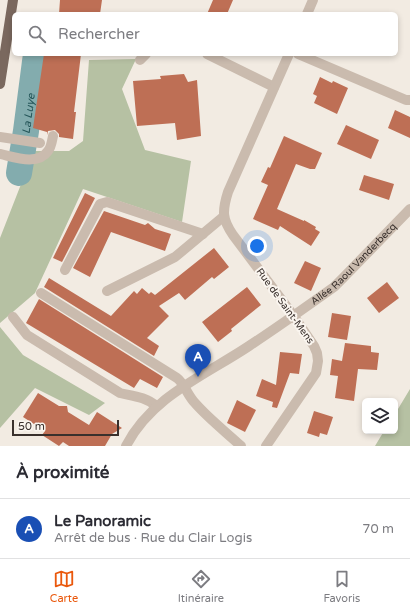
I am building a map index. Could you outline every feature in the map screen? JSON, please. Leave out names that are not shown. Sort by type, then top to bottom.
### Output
[{"type":"main road","points":[[0,84],[13,0]]},
{"type":"street","points":[[307,12],[313,0]]},
{"type":"street","points":[[211,56],[274,87]]},
{"type":"street","points":[[107,291],[175,257],[223,217],[228,192],[288,56]]},
{"type":"street","points":[[303,56],[406,100],[410,100]]},
{"type":"street","points":[[0,154],[38,159],[48,152],[53,136]]},
{"type":"street","points":[[0,137],[37,143]]},
{"type":"street","points":[[65,270],[100,204],[103,202],[107,202],[203,234]]},
{"type":"street","name":"Allée Raoul Vanderbecq","points":[[126,446],[129,439],[156,406],[183,386],[248,347],[334,287],[410,209]]},
{"type":"street","name":"Rue de Saint-Mens","points":[[223,217],[232,235],[293,315],[314,346],[317,354],[318,361],[316,373],[266,446]]},
{"type":"street","points":[[40,293],[180,380],[199,407],[241,446]]},
{"type":"street","points":[[13,317],[27,335],[33,340],[120,393],[137,396],[151,402],[156,406]]},
{"type":"green space","points":[[136,59],[122,89],[145,150],[191,161],[182,222],[83,189],[35,293],[0,323],[0,238],[34,151],[69,151],[83,141],[89,60]]},
{"type":"green space","points":[[0,327],[23,355],[105,403],[89,415],[35,388],[0,428]]},
{"type":"green space","points":[[410,389],[410,446],[375,446],[382,434],[398,434],[398,409]]},
{"type":"building","points":[[60,0],[102,0],[100,12],[59,12]]},
{"type":"building","points":[[213,0],[233,0],[228,12],[208,12]]},
{"type":"building","points":[[44,56],[81,56],[74,112],[76,112],[73,139],[59,137],[59,134],[55,130],[48,131],[47,135],[47,132],[33,128]]},
{"type":"building","points":[[184,74],[188,82],[197,80],[201,136],[177,140],[175,123],[137,126],[133,81],[161,79],[160,76]]},
{"type":"building","points":[[320,77],[348,88],[337,114],[314,103],[317,96],[313,94]]},
{"type":"building","points":[[395,110],[410,117],[410,138],[388,128]]},
{"type":"building","points":[[346,125],[379,140],[371,159],[337,144]]},
{"type":"building","points":[[284,136],[322,153],[315,169],[310,169],[296,164],[277,209],[304,220],[316,227],[315,229],[320,232],[311,246],[280,226],[278,230],[253,219],[268,185],[261,182],[268,167],[270,168]]},
{"type":"building","points":[[364,175],[394,184],[389,200],[359,190]]},
{"type":"building","points":[[85,193],[95,198],[62,262],[53,258]]},
{"type":"building","points":[[104,211],[145,225],[148,223],[155,229],[171,234],[165,251],[111,232],[90,277],[73,268]]},
{"type":"building","points":[[214,248],[229,267],[214,279],[212,277],[185,300],[179,293],[159,306],[169,316],[147,338],[159,346],[154,356],[44,287],[49,278],[111,316],[134,291],[137,294],[142,288],[149,294],[151,292],[155,295]]},
{"type":"building","points":[[305,261],[321,268],[311,291],[294,283]]},
{"type":"building","points":[[387,282],[399,298],[379,313],[367,298]]},
{"type":"building","points":[[247,287],[261,305],[231,329],[232,331],[218,342],[202,322]]},
{"type":"building","points":[[39,299],[163,377],[157,388],[140,379],[134,388],[26,323]]},
{"type":"building","points":[[332,313],[351,316],[347,340],[328,337]]},
{"type":"building","points":[[345,343],[371,346],[371,352],[379,353],[377,370],[358,369],[354,401],[335,398],[338,376],[330,375],[332,359],[342,361]]},
{"type":"building","points":[[280,352],[302,354],[299,374],[290,373],[277,408],[272,407],[273,402],[256,396],[262,379],[276,385]]},
{"type":"building","points":[[38,393],[59,406],[67,406],[68,412],[89,425],[97,412],[122,428],[112,434],[105,446],[69,446],[63,442],[59,446],[42,435],[45,431],[23,417]]},
{"type":"building","points":[[237,400],[256,410],[245,432],[227,423]]},
{"type":"building","points":[[314,411],[333,417],[327,435],[320,433],[319,437],[307,433]]},
{"type":"waterway","name":"La Luye","points":[[19,173],[36,56]]},
{"type":"place","name":"Le Panoramic","points":[[198,377]]}]
